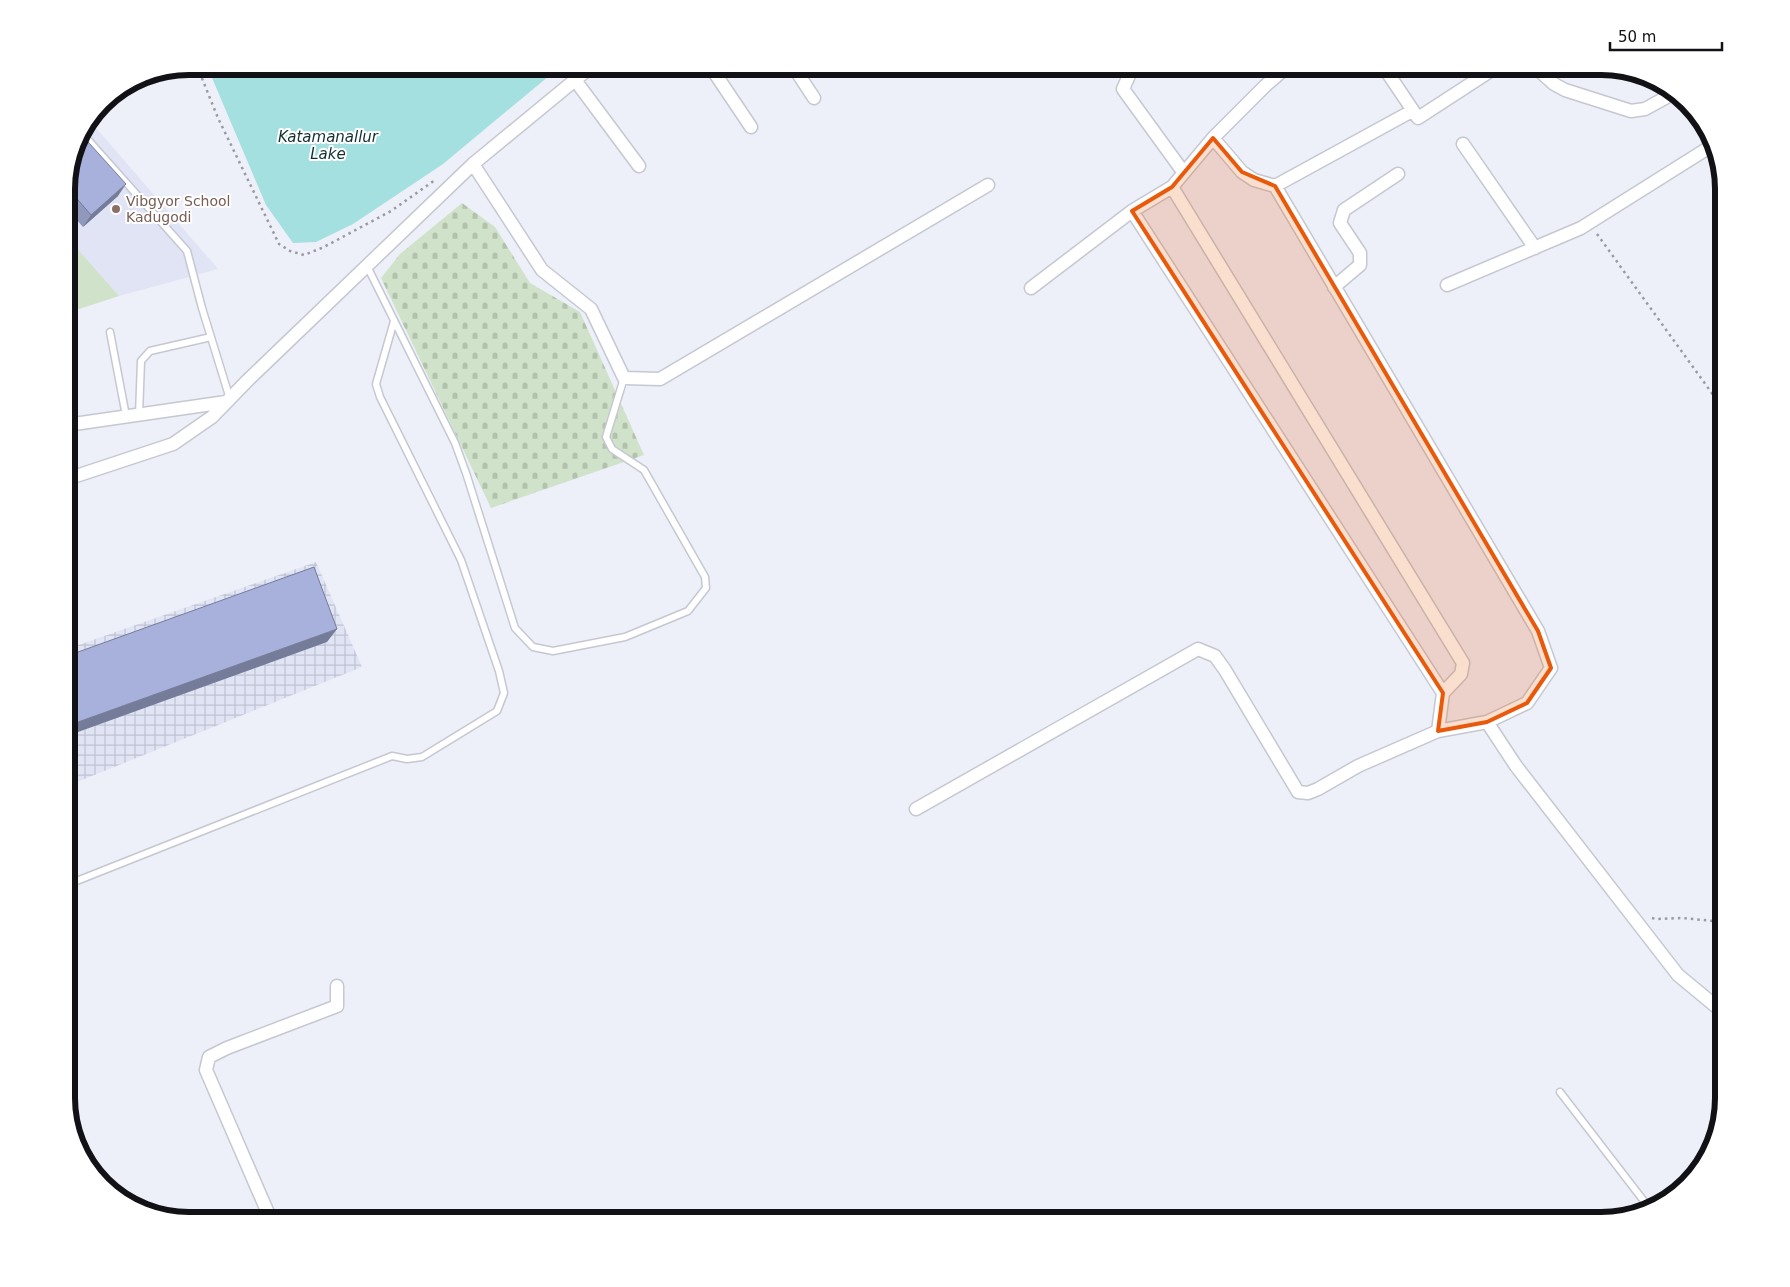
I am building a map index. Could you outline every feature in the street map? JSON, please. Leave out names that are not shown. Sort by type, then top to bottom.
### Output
[{"type":"street","points":[[75,476],[173,444],[212,417],[473,164],[581,75]]},
{"type":"street","points":[[716,75],[751,127]]},
{"type":"street","points":[[800,75],[814,98]]},
{"type":"street","points":[[1129,75],[1123,89],[1184,173]]},
{"type":"street","points":[[1031,288],[1132,211],[1172,187],[1213,138],[1278,75]]},
{"type":"street","points":[[1389,75],[1418,118],[1484,75]]},
{"type":"street","points":[[1544,75],[1554,84],[1565,90],[1631,111],[1645,109],[1668,96]]},
{"type":"street","points":[[575,80],[639,166]]},
{"type":"street","points":[[1275,186],[1412,111]]},
{"type":"street","points":[[916,809],[1198,649],[1215,656],[1298,792],[1308,793],[1358,766],[1438,731],[1487,722],[1527,704],[1552,668],[1538,631],[1275,186],[1254,180],[1242,172],[1213,138]]},
{"type":"street","points":[[1463,144],[1535,248]]},
{"type":"street","points":[[1447,285],[1589,223],[1707,148]]},
{"type":"street","points":[[473,164],[542,270],[592,309],[624,378],[660,379],[988,185]]},
{"type":"street","points":[[1334,287],[1360,265],[1360,253],[1340,223],[1344,210],[1398,174]]},
{"type":"street","points":[[1172,187],[1463,662],[1461,674],[1443,693],[1438,731]]},
{"type":"street","points":[[1132,211],[1443,693]]},
{"type":"street","points":[[75,424],[228,401]]},
{"type":"street","points":[[1487,722],[1516,766],[1678,974],[1715,1005]]},
{"type":"street","points":[[268,1212],[206,1070],[209,1057],[227,1048],[337,1006],[336,986]]},
{"type":"lane","points":[[87,139],[187,252],[228,401]]},
{"type":"lane","points":[[367,266],[455,443],[515,628],[533,647],[553,651],[625,637],[688,611],[706,588],[705,576],[644,470],[612,449],[606,437],[624,378]]},
{"type":"lane","points":[[75,882],[392,756],[407,759],[422,757],[496,711],[504,693],[499,671],[461,560],[380,397],[376,384],[394,321]]},
{"type":"lane","points":[[110,332],[132,416]]},
{"type":"lane","points":[[132,416],[141,361],[146,354],[150,351],[210,337]]},
{"type":"lane","points":[[1560,1092],[1645,1203]]},
{"type":"path","points":[[201,75],[218,118],[279,244],[290,251],[304,255],[324,247],[391,211],[438,178]]},
{"type":"path","points":[[1589,223],[1715,398]]},
{"type":"path","points":[[1629,911],[1656,919],[1683,918],[1715,921]]},
{"type":"highlighted area","points":[[1213,138],[1242,172],[1275,186],[1538,631],[1551,668],[1527,703],[1487,722],[1438,731],[1443,693],[1132,211],[1172,187]]},
{"type":"shaded area","name":"Vibgyor School Kadugodi","points":[[94,126],[218,269],[119,296],[75,246],[76,174],[81,152]]},
{"type":"shaded area","points":[[316,562],[362,667],[75,783],[75,646]]},
{"type":"green space","points":[[462,203],[495,227],[530,283],[580,312],[644,455],[491,508],[381,278],[400,254]]},
{"type":"green space","points":[[75,246],[119,296],[75,310]]},
{"type":"water","name":"Katamanallur Lake","points":[[211,75],[550,75],[443,164],[353,224],[316,242],[293,243],[266,205]]},
{"type":"building","points":[[86,140],[126,184],[91,215],[75,196],[76,174],[81,152]]},
{"type":"building","points":[[314,567],[337,629],[75,723],[75,653]]},
{"type":"place","name":"Vibgyor School Kadugodi","points":[[116,209]]}]
